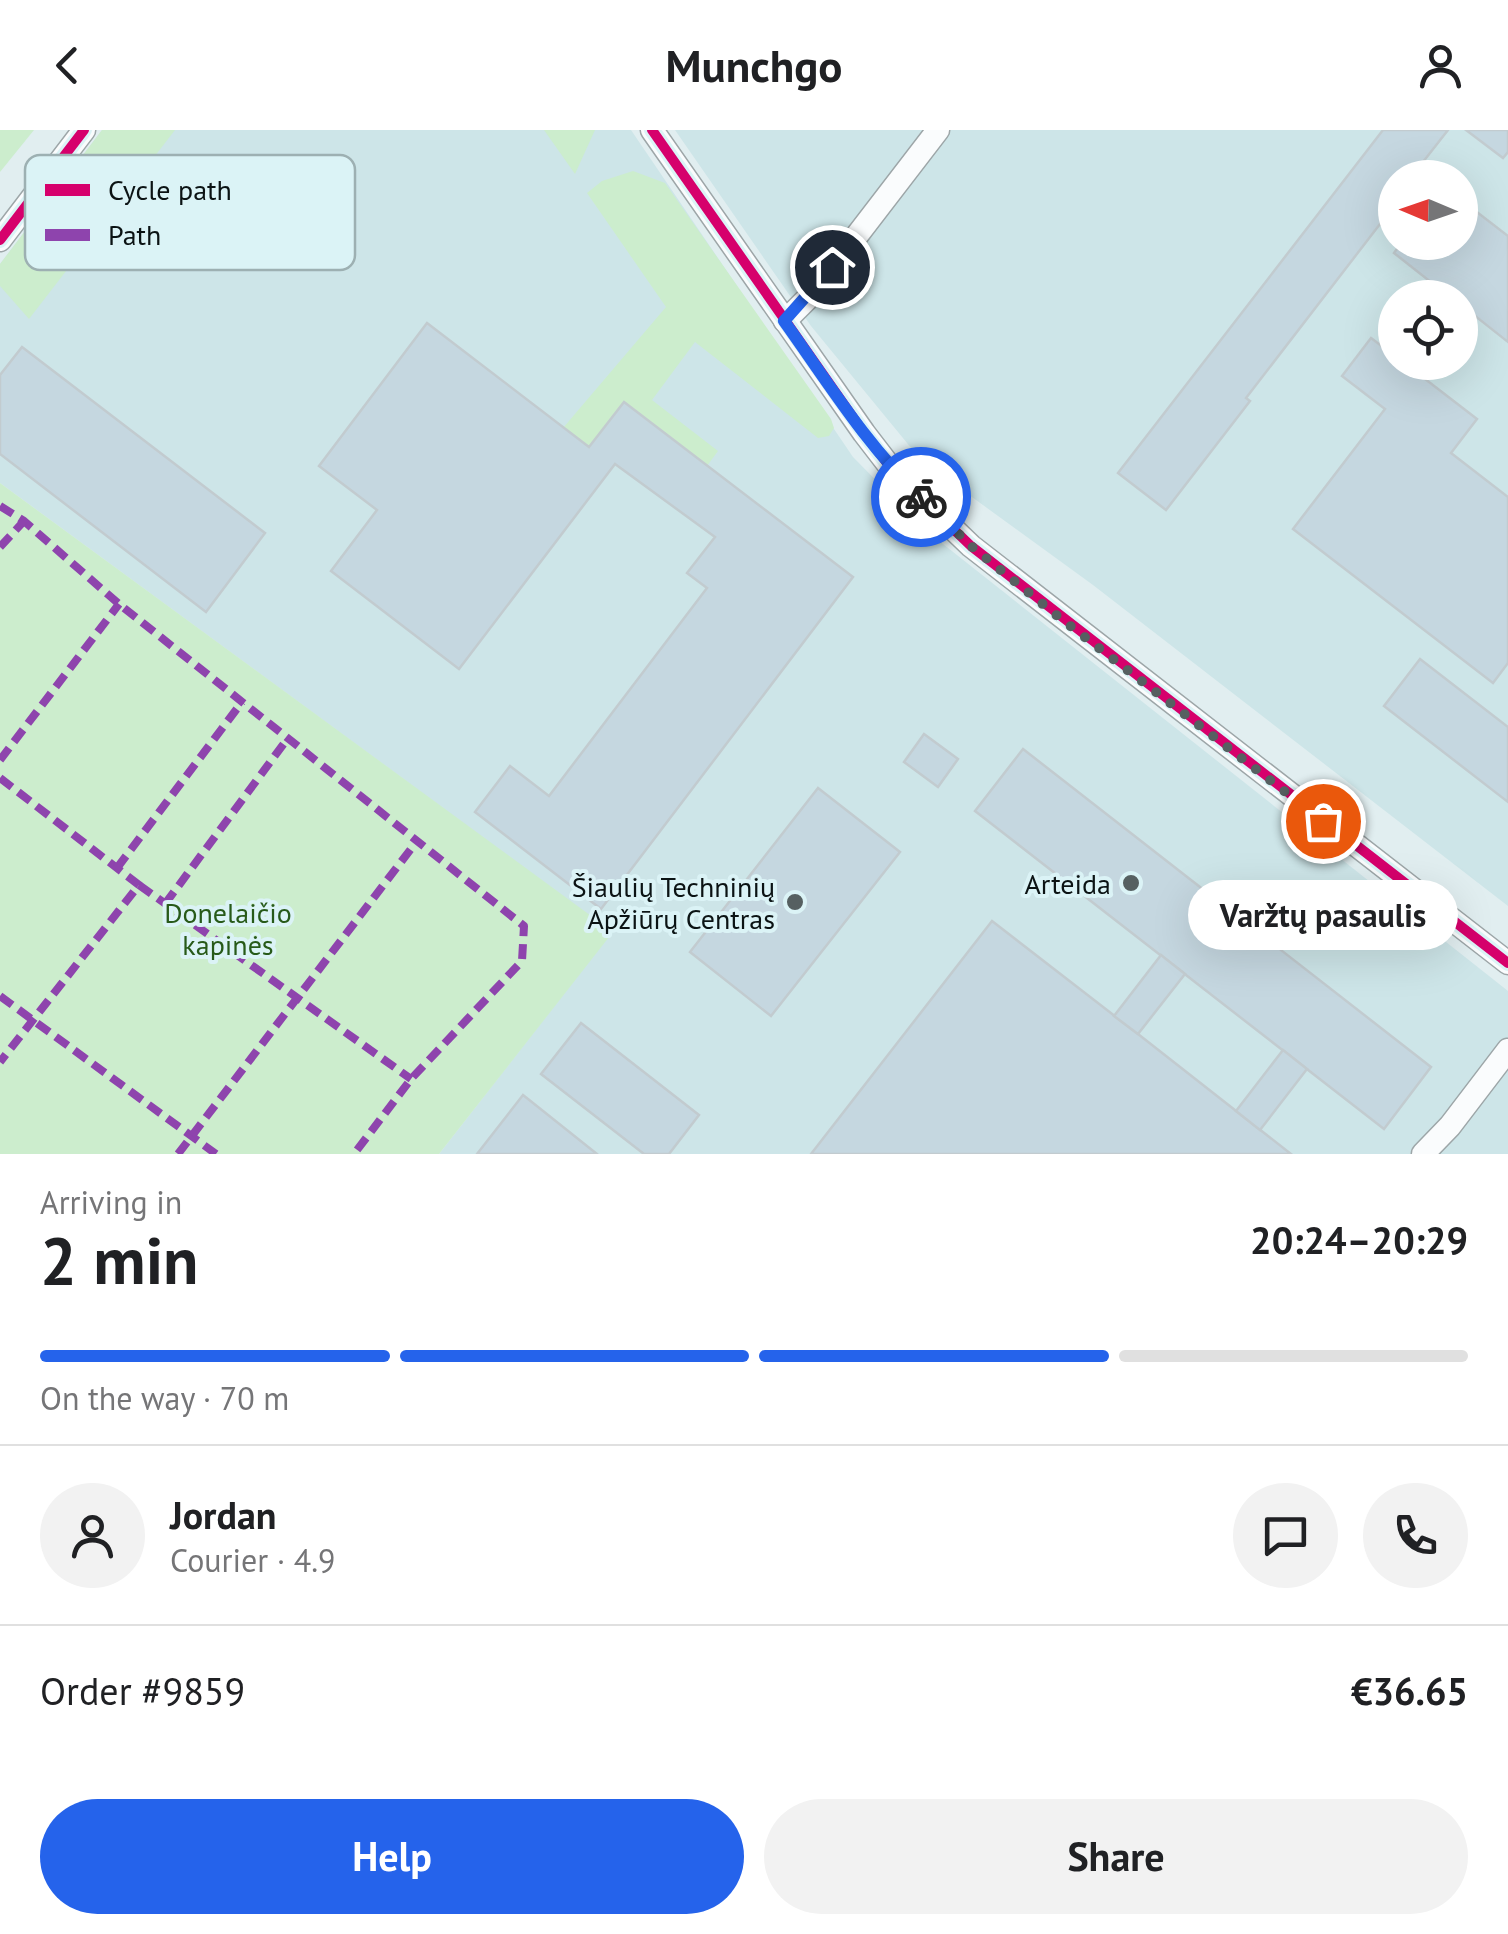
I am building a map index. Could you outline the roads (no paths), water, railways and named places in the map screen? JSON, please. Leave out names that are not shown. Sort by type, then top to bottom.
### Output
[{"type":"street","points":[[65,155],[84,130]]},
{"type":"street","points":[[652,130],[894,472],[971,546],[1508,963]]},
{"type":"street","points":[[784,321],[812,294],[938,130]]},
{"type":"street","points":[[0,240],[25,207]]},
{"type":"street","points":[[1423,1154],[1450,1126],[1508,1050]]},
{"type":"place","name":"Varžtų pasaulis","points":[[1323,821]]},
{"type":"place","name":"Arteida","points":[[1131,883]]},
{"type":"place","name":"Šiaulių Techninių Apžiūrų Centras","points":[[795,902]]},
{"type":"park label","name":"Donelaičio kapinės","points":[[228,928]]}]
